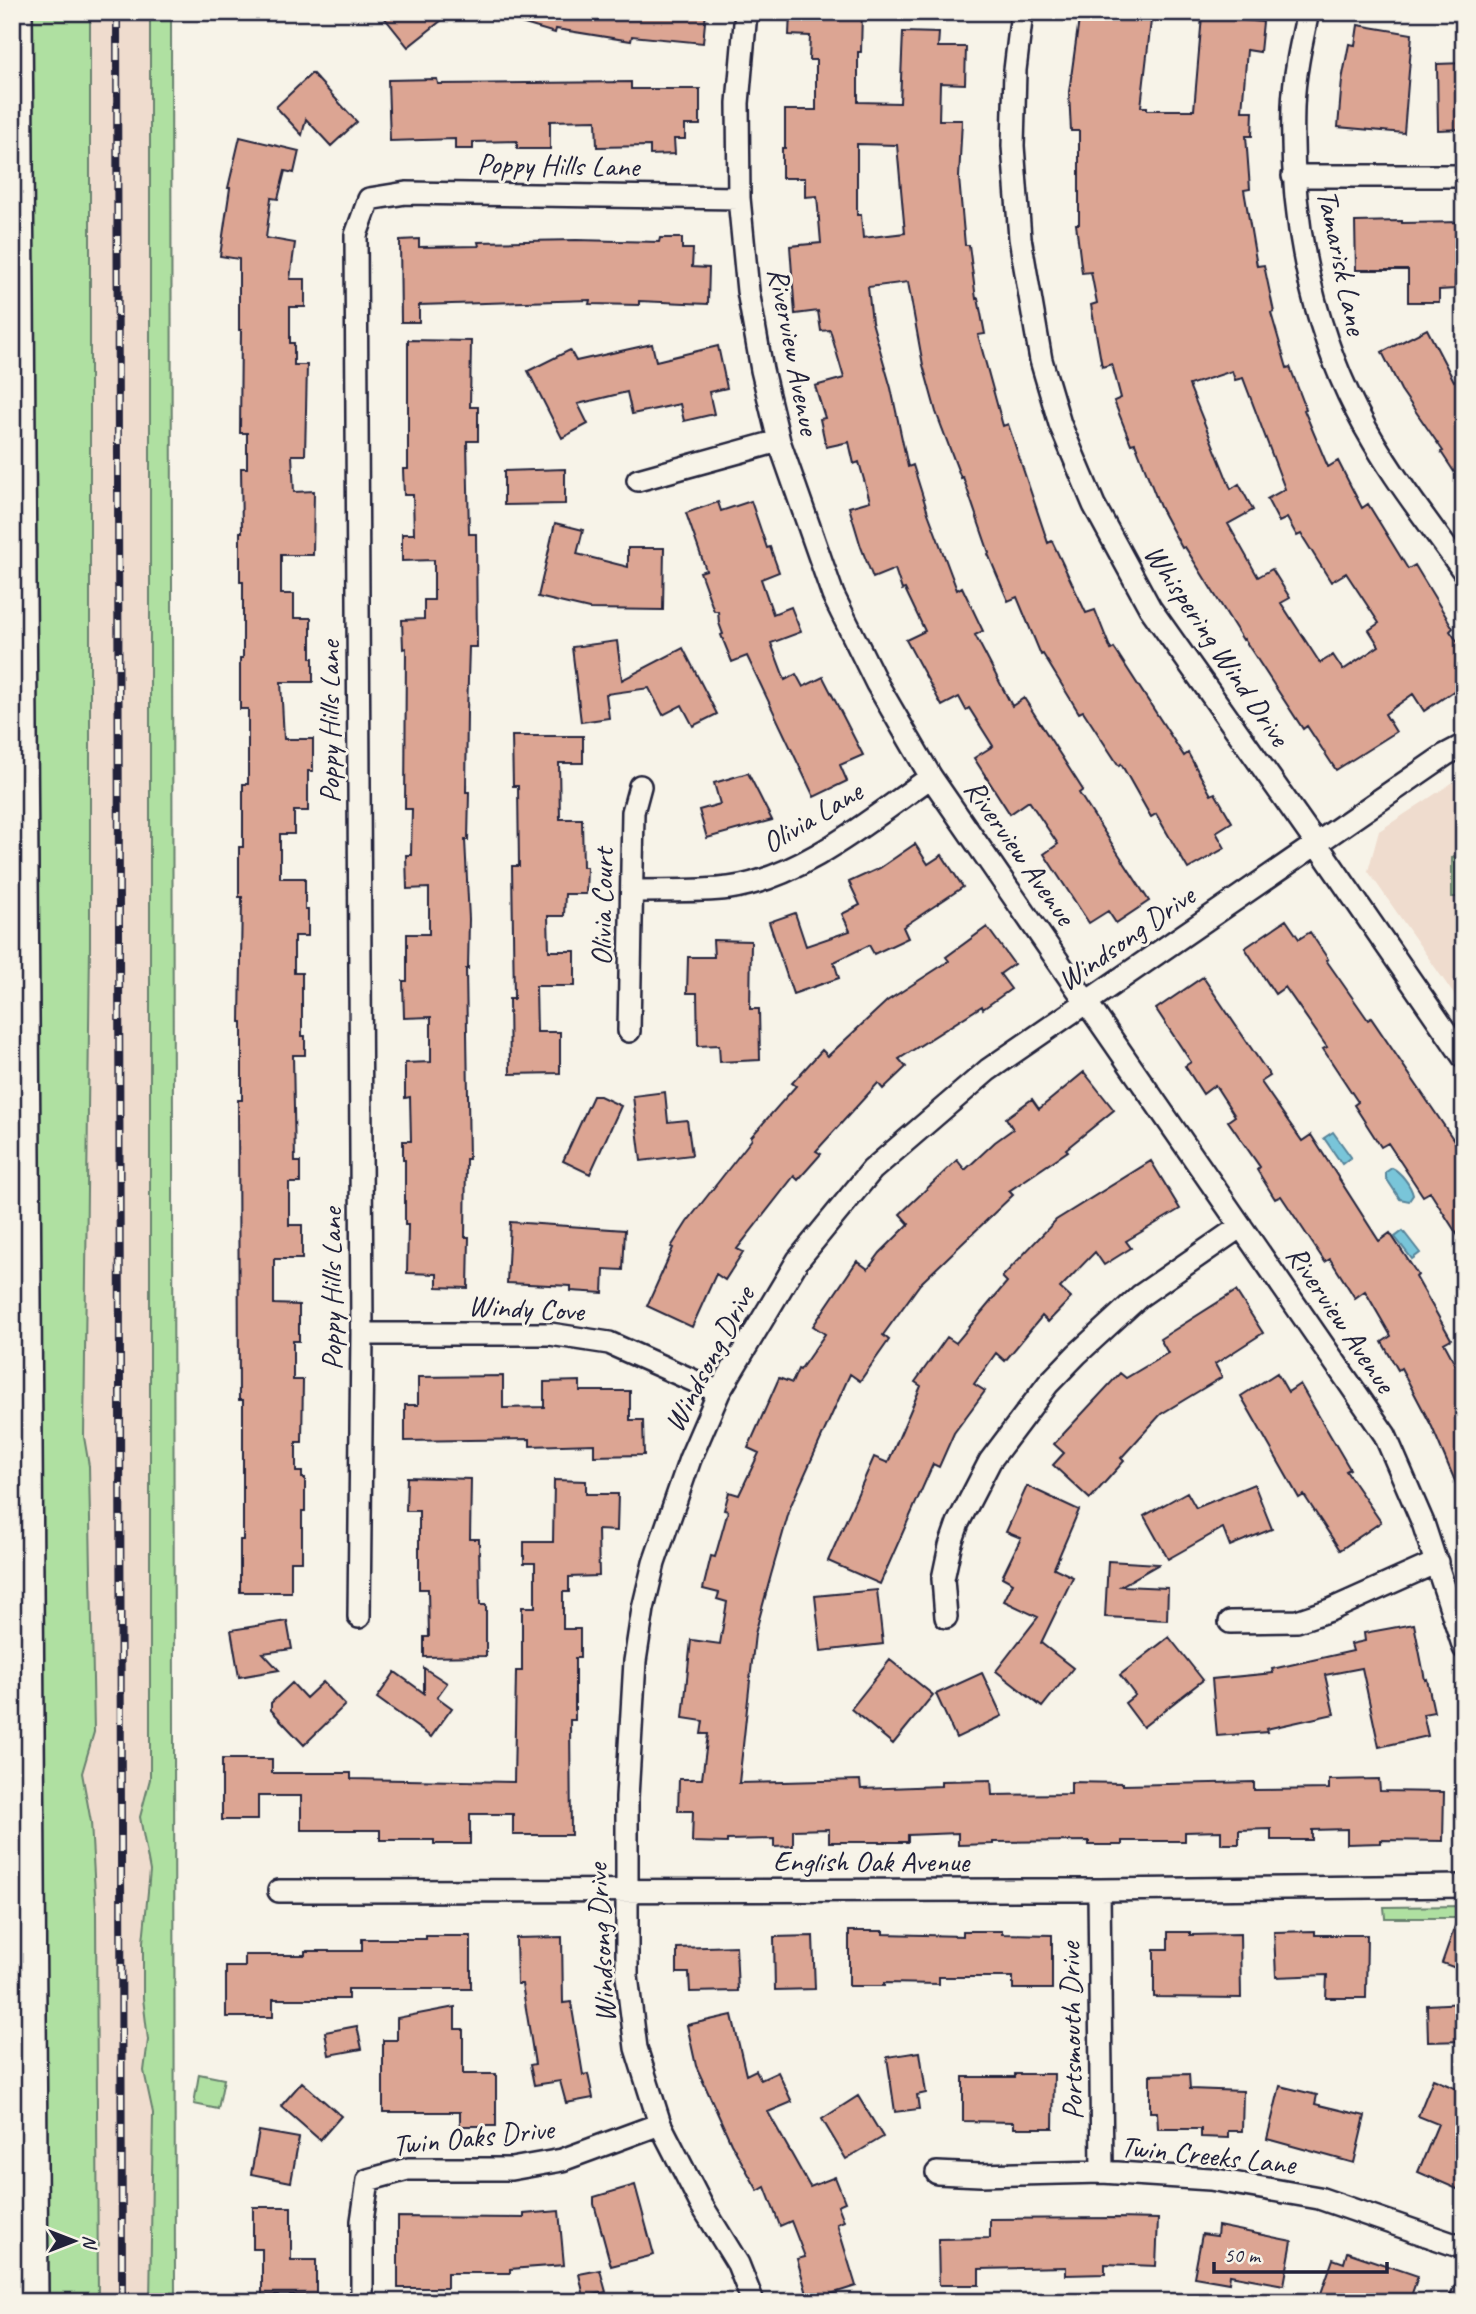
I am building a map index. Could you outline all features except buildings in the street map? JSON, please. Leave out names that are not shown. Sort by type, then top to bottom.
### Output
[{"type":"main road","points":[[15,12],[31,2302]]},
{"type":"street","name":"Riverview Avenue","points":[[746,12],[738,103],[739,198],[748,291],[762,370],[779,441],[833,595],[877,684],[931,777],[1385,1435],[1423,1523],[1464,1648]]},
{"type":"street","name":"Whispering Wind Drive","points":[[1022,12],[1015,70],[1013,146],[1020,238],[1041,360],[1060,424],[1094,505],[1150,608],[1464,1058]]},
{"type":"street","name":"Tamarisk Lane","points":[[1308,12],[1297,64],[1293,106],[1293,176],[1300,235],[1315,305],[1337,368],[1357,413],[1384,459],[1464,572]]},
{"type":"street","points":[[1293,176],[1464,176]]},
{"type":"street","name":"Poppy Hills Lane","points":[[359,1617],[362,1335],[356,235],[369,199],[406,193],[739,198]]},
{"type":"street","points":[[638,480],[779,441]]},
{"type":"street","name":"Windsong Drive","points":[[754,2302],[738,2264],[701,2204],[660,2123],[636,2048],[627,1976],[627,1797],[635,1661],[643,1609],[654,1563],[690,1459],[719,1392],[798,1260],[872,1170],[988,1070],[1316,843],[1445,755],[1464,745]]},
{"type":"street","name":"Olivia Lane","points":[[632,891],[730,888],[774,877],[814,858],[931,777]]},
{"type":"street","name":"Olivia Court","points":[[629,1031],[633,812],[640,786]]},
{"type":"street","points":[[946,1617],[943,1579],[958,1523],[990,1461],[1048,1384],[1131,1304],[1241,1226]]},
{"type":"street","name":"Windy Cove","points":[[362,1335],[550,1334],[609,1343],[719,1392]]},
{"type":"street","points":[[1230,1622],[1297,1621],[1330,1610],[1437,1562]]},
{"type":"street","name":"English Oak Avenue","points":[[279,1891],[1099,1890],[1464,1886]]},
{"type":"street","name":"Portsmouth Drive","points":[[1099,1890],[1102,2172]]},
{"type":"street","name":"Twin Oaks Drive","points":[[362,2302],[362,2221],[368,2180],[408,2169],[511,2169],[562,2160],[660,2123]]},
{"type":"street","name":"Twin Creeks Lane","points":[[937,2173],[980,2175],[1102,2172],[1210,2179],[1319,2198],[1464,2248]]},
{"type":"street","points":[[1460,2302],[1464,2294]]},
{"type":"shaded area","points":[[26,12],[172,12],[175,2302],[44,2302]]},
{"type":"shaded area","points":[[1464,775],[1464,1009],[1368,871],[1379,831]]},
{"type":"green space","points":[[26,12],[90,12],[90,945],[84,1437],[89,1466],[94,1732],[82,1773],[91,1822],[96,1911],[98,2302],[44,2302]]},
{"type":"green space","points":[[150,12],[171,12],[175,2302],[150,2302],[153,2113],[144,2071],[148,2040],[143,1998],[143,1942],[150,1871],[140,1817],[150,1779]]},
{"type":"green space","points":[[1464,856],[1464,897],[1452,897],[1452,857]]},
{"type":"green space","points":[[1464,1906],[1464,1918],[1385,1918],[1384,1907]]},
{"type":"green space","points":[[199,2074],[224,2079],[218,2109],[194,2104]]},
{"type":"water","points":[[1333,1132],[1351,1157],[1342,1164],[1324,1138]]},
{"type":"water","points":[[1392,1168],[1410,1188],[1413,1195],[1409,1201],[1400,1199],[1386,1178],[1386,1172]]},
{"type":"water","points":[[1403,1231],[1420,1253],[1412,1259],[1395,1237]]},
{"type":"railway","points":[[117,12],[122,2302]]}]
